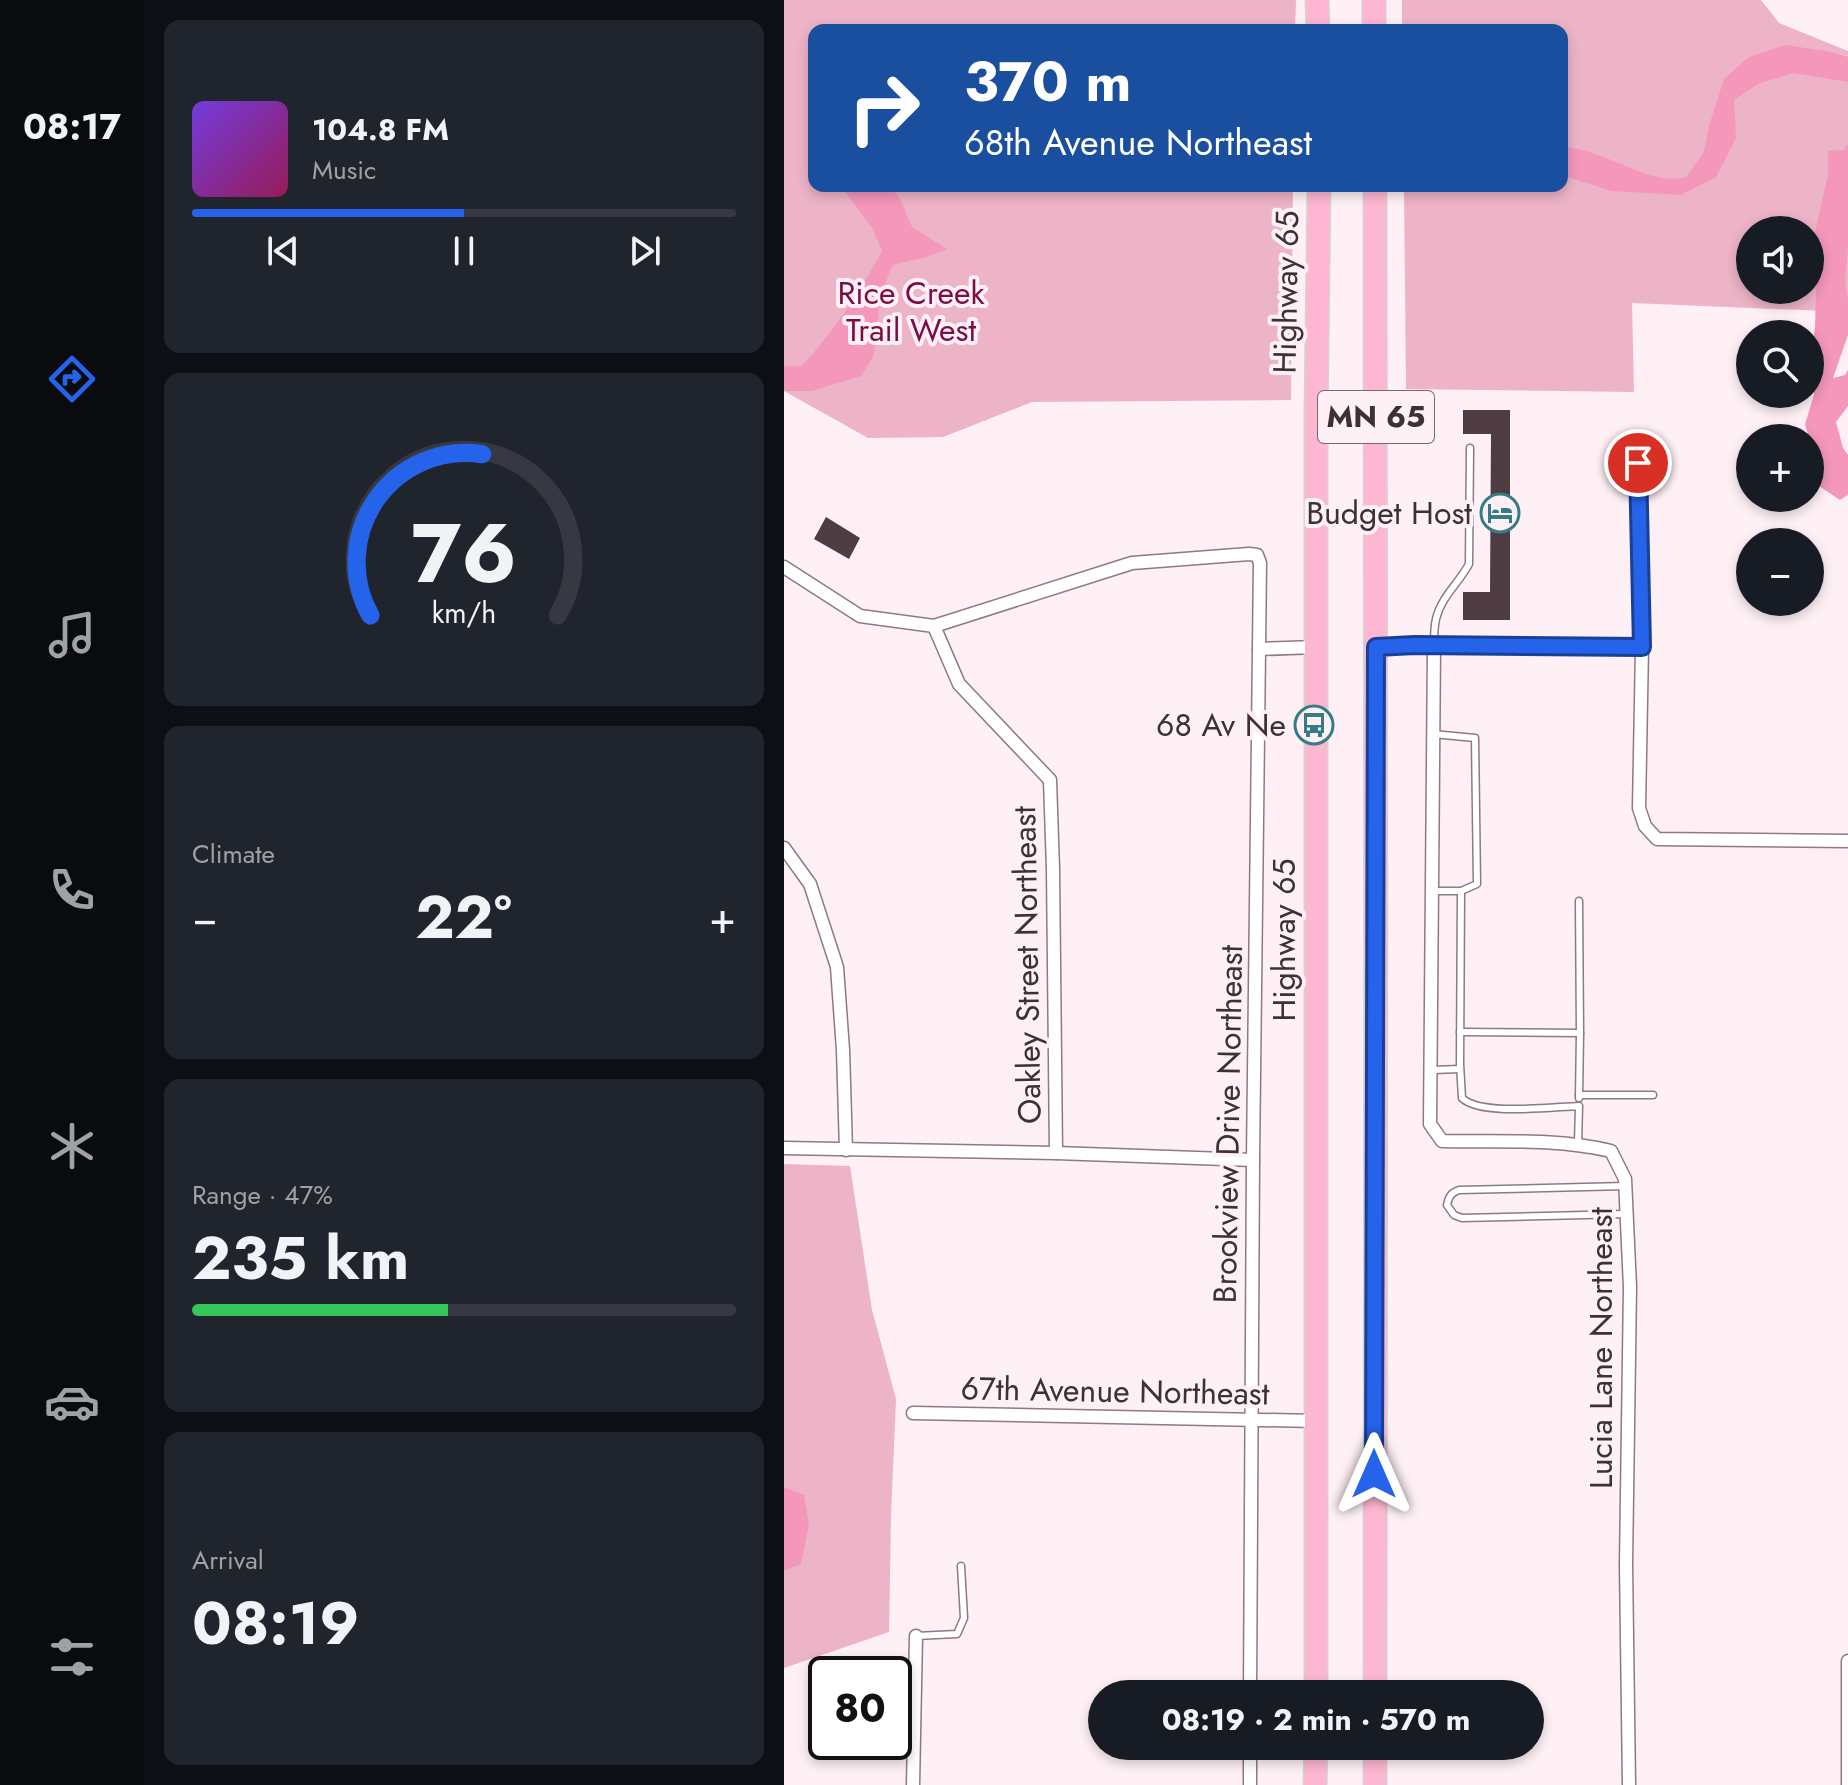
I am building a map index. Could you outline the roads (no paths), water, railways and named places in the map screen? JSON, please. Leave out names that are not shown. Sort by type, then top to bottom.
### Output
[{"type":"highway","points":[[1317,0],[1318,24]]},
{"type":"highway","points":[[1374,0],[1374,24]]},
{"type":"highway","name":"Highway 65","points":[[1316,1680],[1316,415],[1319,192]]},
{"type":"highway","name":"MN 65","points":[[1375,192],[1375,1680]]},
{"type":"highway","points":[[1315,1785],[1316,1760]]},
{"type":"highway","points":[[1375,1760],[1375,1785]]},
{"type":"street","points":[[1637,437],[1642,647],[1639,808],[1645,826],[1657,839],[1848,841]]},
{"type":"street","name":"Brookview Drive Northeast","points":[[934,626],[1132,563],[1249,554],[1257,555],[1260,563],[1250,1680]]},
{"type":"street","points":[[784,567],[860,616],[934,626]]},
{"type":"street","name":"Oakley Street Northeast","points":[[934,626],[959,684],[1050,780],[1056,1153]]},
{"type":"street","name":"Lucia Lane Northeast","points":[[1434,645],[1430,1124],[1442,1141],[1558,1142],[1611,1151],[1625,1179],[1630,1287],[1626,1564],[1629,1785]]},
{"type":"street","points":[[1259,649],[1317,647]]},
{"type":"street","points":[[1376,647],[1642,647]]},
{"type":"street","points":[[784,848],[810,884],[837,967],[846,1150]]},
{"type":"street","points":[[784,1148],[1253,1160]]},
{"type":"street","name":"67th Avenue Northeast","points":[[913,1413],[1316,1421]]},
{"type":"street","points":[[913,1785],[916,1636]]},
{"type":"street","points":[[1848,1661],[1848,1785]]},
{"type":"street","points":[[1250,1760],[1250,1785]]},
{"type":"lane","points":[[1434,645],[1435,620],[1441,605],[1469,564],[1470,448]]},
{"type":"lane","points":[[1432,891],[1461,891],[1477,884],[1475,738],[1433,734]]},
{"type":"lane","points":[[1461,891],[1462,1098],[1468,1104],[1486,1108],[1579,1106]]},
{"type":"lane","points":[[1578,1144],[1579,901]]},
{"type":"lane","points":[[1460,1032],[1580,1033]]},
{"type":"lane","points":[[1430,1070],[1460,1069]]},
{"type":"lane","points":[[1579,1095],[1653,1095]]},
{"type":"lane","points":[[1626,1186],[1459,1190],[1449,1196],[1447,1205],[1454,1215],[1462,1218],[1627,1214]]},
{"type":"lane","points":[[916,1636],[957,1634],[964,1618],[961,1566]]},
{"type":"place","name":"Budget Host","points":[[1500,513]]},
{"type":"place","name":"68 Av Ne","points":[[1314,725]]},
{"type":"park label","name":"Rice Creek Trail West","points":[[911,312]]}]
